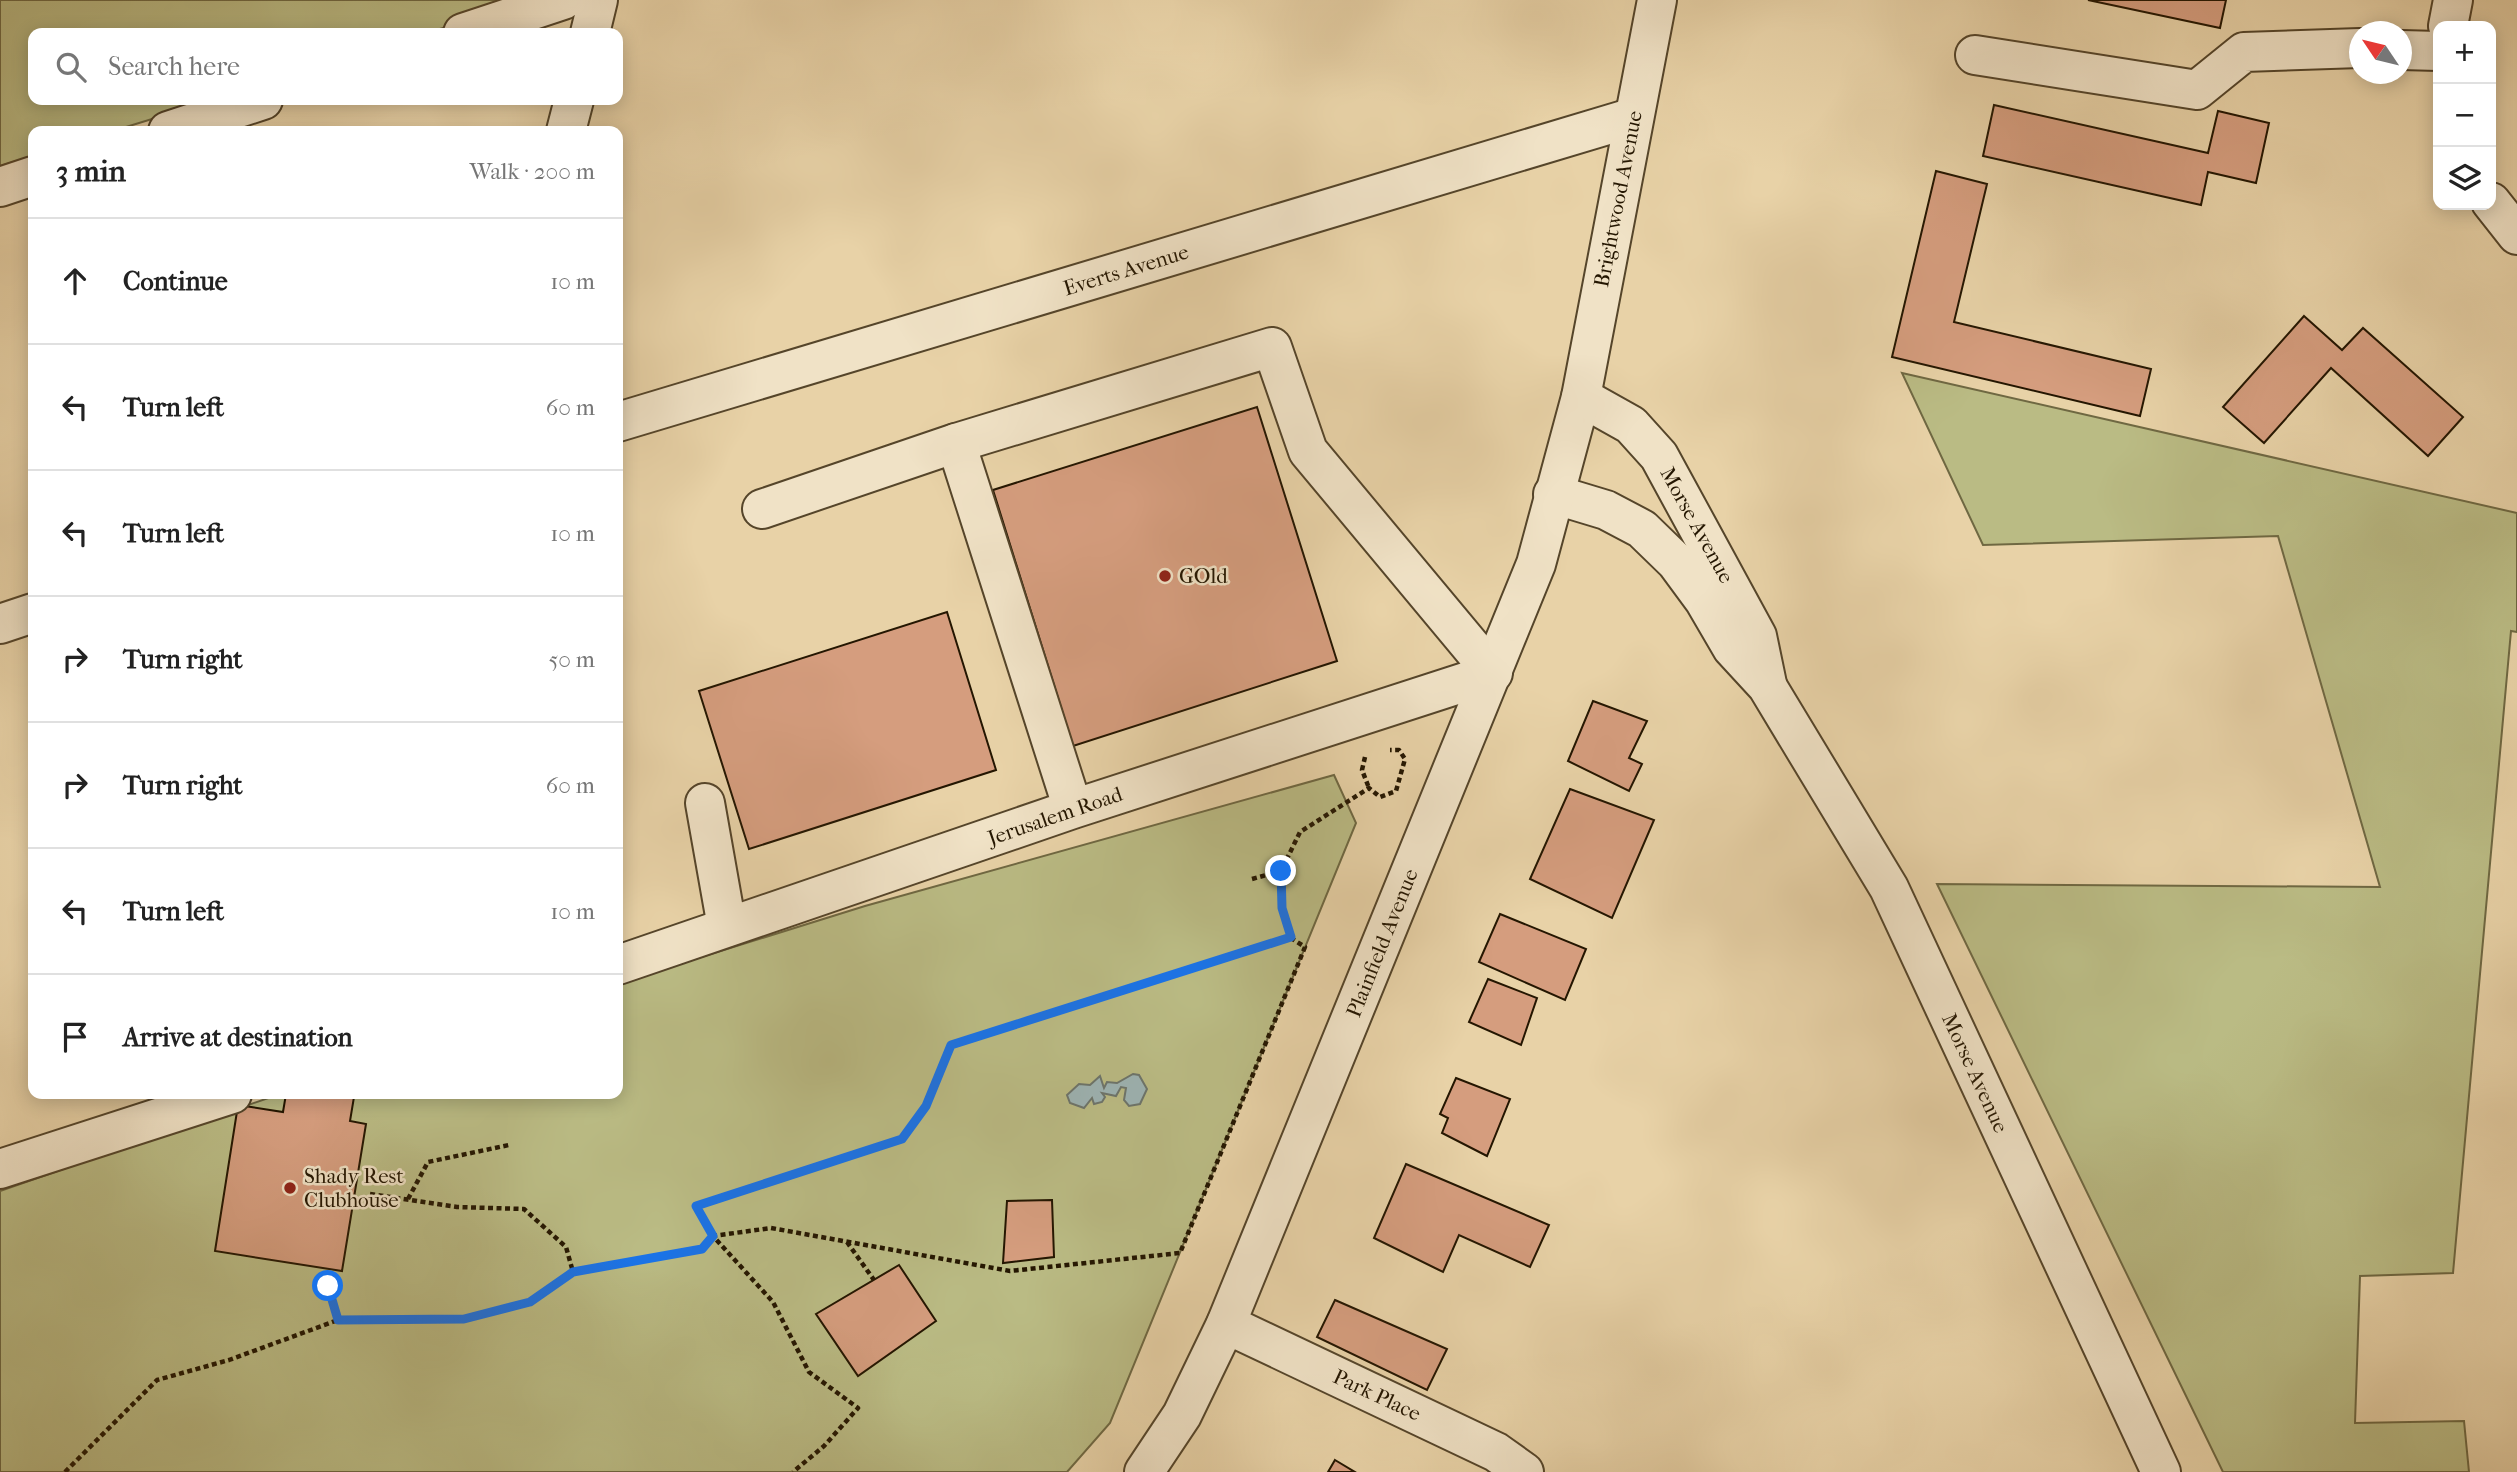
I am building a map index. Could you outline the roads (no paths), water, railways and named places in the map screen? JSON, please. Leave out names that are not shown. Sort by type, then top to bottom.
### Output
[{"type":"street","points":[[478,28],[563,0]]},
{"type":"street","points":[[591,28],[598,0]]},
{"type":"street","name":"Brightwood Avenue","points":[[1581,397],[1657,0]]},
{"type":"street","points":[[2449,21],[2453,0]]},
{"type":"street","points":[[1975,55],[2197,90],[2244,51],[2349,48]]},
{"type":"street","points":[[2412,50],[2433,51]]},
{"type":"street","points":[[183,126],[248,105]]},
{"type":"street","points":[[567,126],[572,105]]},
{"type":"street","name":"Everts Avenue","points":[[623,420],[1634,117]]},
{"type":"street","points":[[0,187],[28,178]]},
{"type":"street","points":[[2496,208],[2517,234]]},
{"type":"street","points":[[762,509],[956,443],[1272,347],[1308,451],[1493,673]]},
{"type":"street","name":"Plainfield Avenue","points":[[1144,1472],[1182,1415],[1226,1324],[1493,673],[1536,564],[1581,397]]},
{"type":"street","name":"Morse Avenue","points":[[1581,397],[1631,425],[1660,456],[1757,636],[1767,686]]},
{"type":"street","points":[[956,443],[1073,809]]},
{"type":"street","name":"Morse Avenue","points":[[1553,494],[1606,510],[1642,529],[1676,562],[1704,600],[1732,648],[1767,686],[1889,888],[2161,1472]]},
{"type":"street","points":[[0,624],[28,615]]},
{"type":"street","name":"Jerusalem Road","points":[[623,963],[1073,809],[1493,673]]},
{"type":"street","points":[[705,803],[727,927]]},
{"type":"street","points":[[0,1170],[217,1099]]},
{"type":"street","name":"Park Place","points":[[1226,1324],[1496,1452],[1524,1472]]},
{"type":"water","points":[[1133,1074],[1139,1075],[1147,1089],[1140,1104],[1129,1106],[1124,1100],[1126,1088],[1121,1087],[1116,1096],[1102,1093],[1105,1097],[1102,1102],[1094,1104],[1092,1098],[1084,1108],[1070,1103],[1067,1095],[1079,1084],[1090,1085],[1100,1076],[1104,1088],[1107,1082],[1117,1083]]},
{"type":"place","name":"GOld","points":[[1165,576]]},
{"type":"place","name":"Shady Rest Clubhouse","points":[[290,1188]]}]
